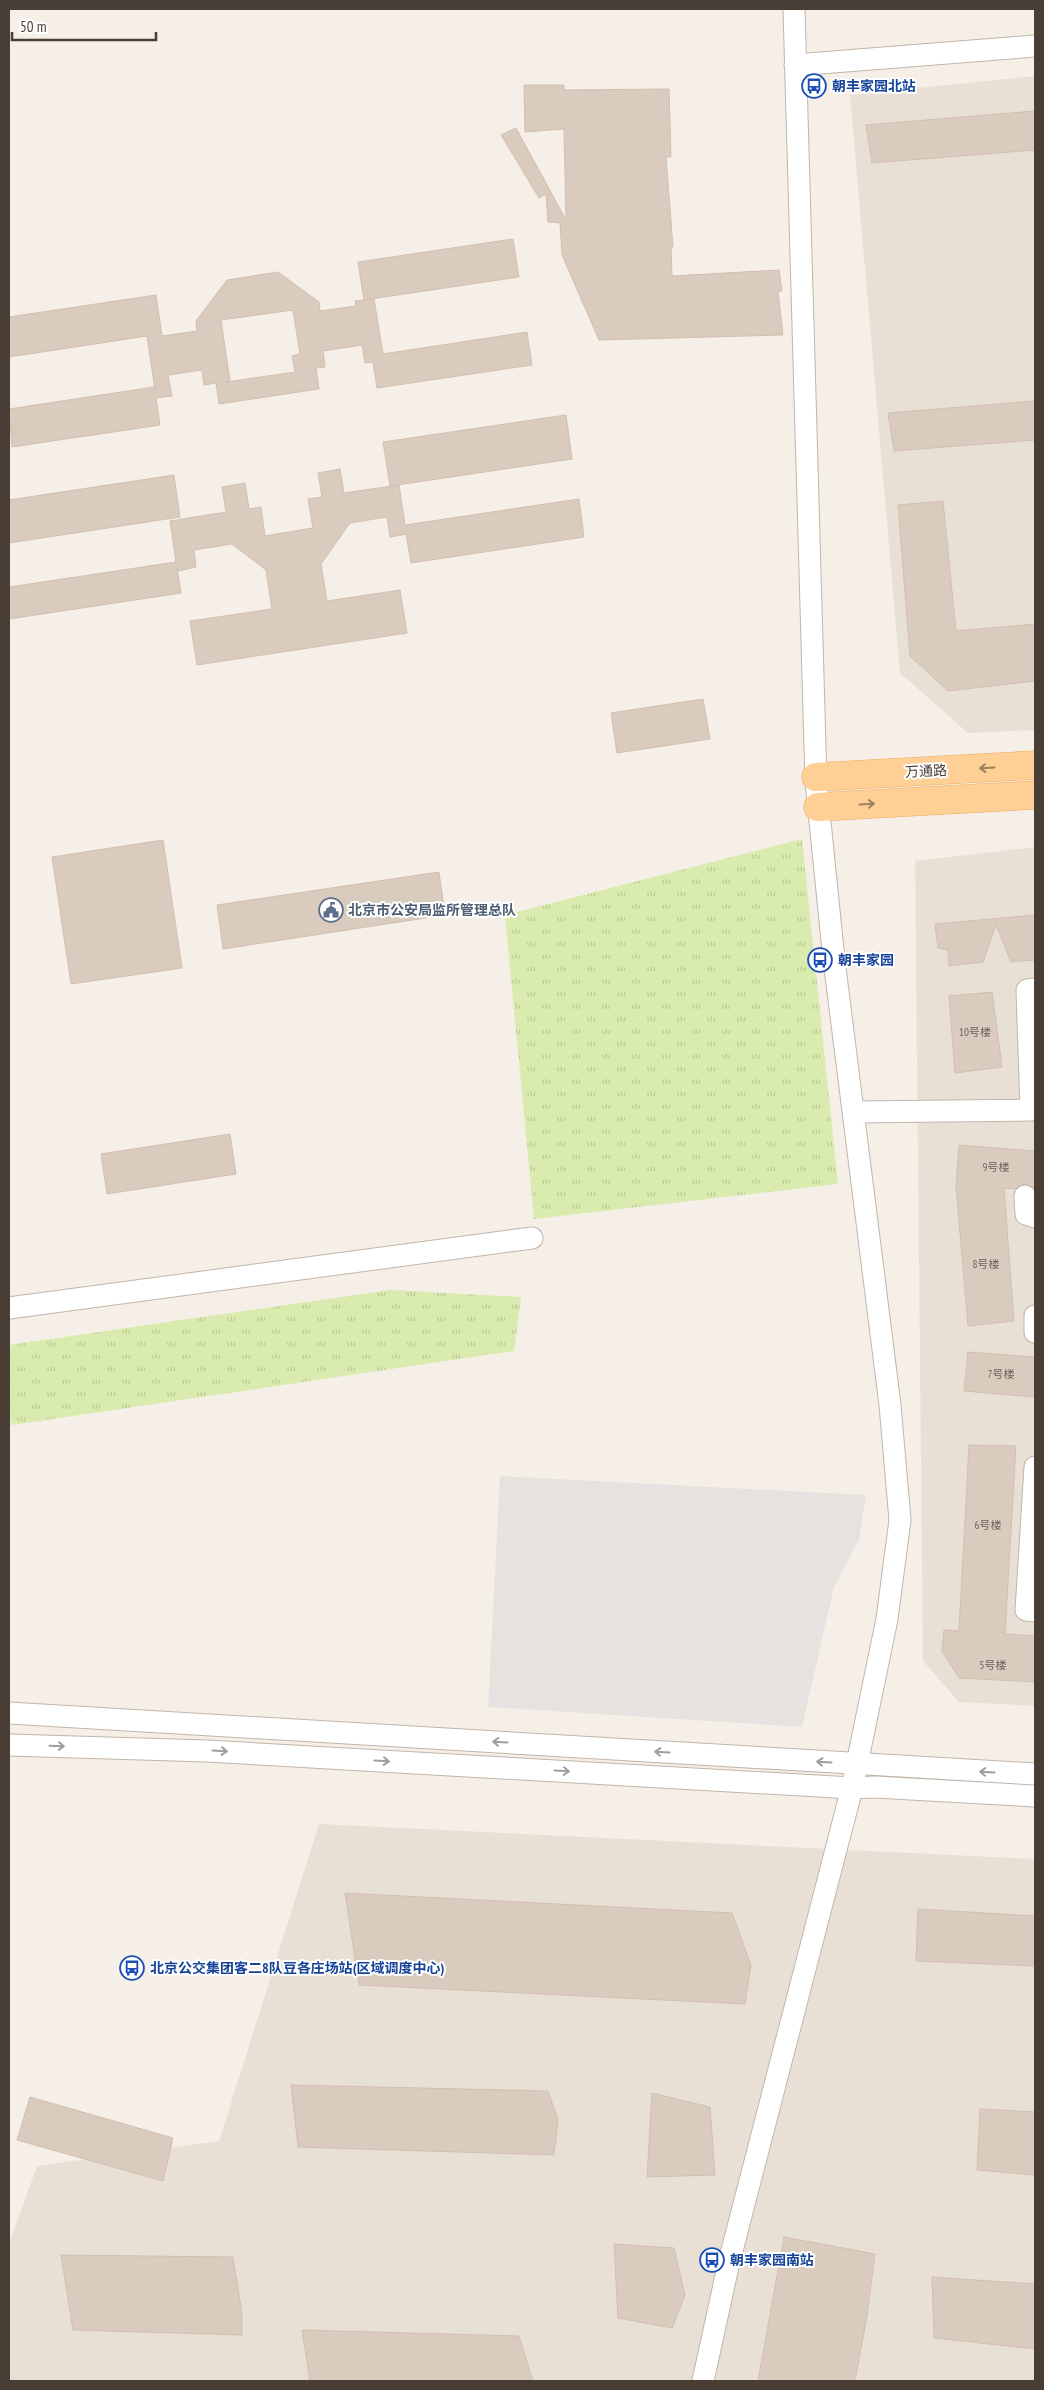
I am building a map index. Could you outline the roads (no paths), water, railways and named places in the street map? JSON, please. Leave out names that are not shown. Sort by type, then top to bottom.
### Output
[{"type":"main road","name":"万通路","points":[[816,777],[1035,765]]},
{"type":"main road","points":[[818,807],[1035,795]]},
{"type":"street","points":[[704,2381],[729,2262],[852,1788],[887,1618],[900,1520],[890,1405],[834,960],[818,807],[794,9]]},
{"type":"street","points":[[795,65],[1035,46]]},
{"type":"street","points":[[854,1112],[1033,1110],[1027,990],[1035,989]]},
{"type":"street","points":[[1025,1196],[1026,1214],[1035,1218]]},
{"type":"street","points":[[9,1308],[532,1238]]},
{"type":"street","points":[[1035,1316],[1035,1332]]},
{"type":"street","points":[[1035,1467],[1026,1610],[1035,1611]]},
{"type":"street","points":[[9,1713],[1035,1774]]},
{"type":"street","points":[[9,1744],[217,1751],[852,1788],[875,1787],[1035,1796]]},
{"type":"place","name":"朝丰家园北站","points":[[814,86]]},
{"type":"place","name":"北京市公安局监所管理总队","points":[[331,910]]},
{"type":"place","name":"朝丰家园","points":[[820,960]]},
{"type":"place","name":"北京公交集团客二8队豆各庄场站(区域调度中心)","points":[[132,1968]]},
{"type":"place","name":"朝丰家园南站","points":[[712,2260]]}]
